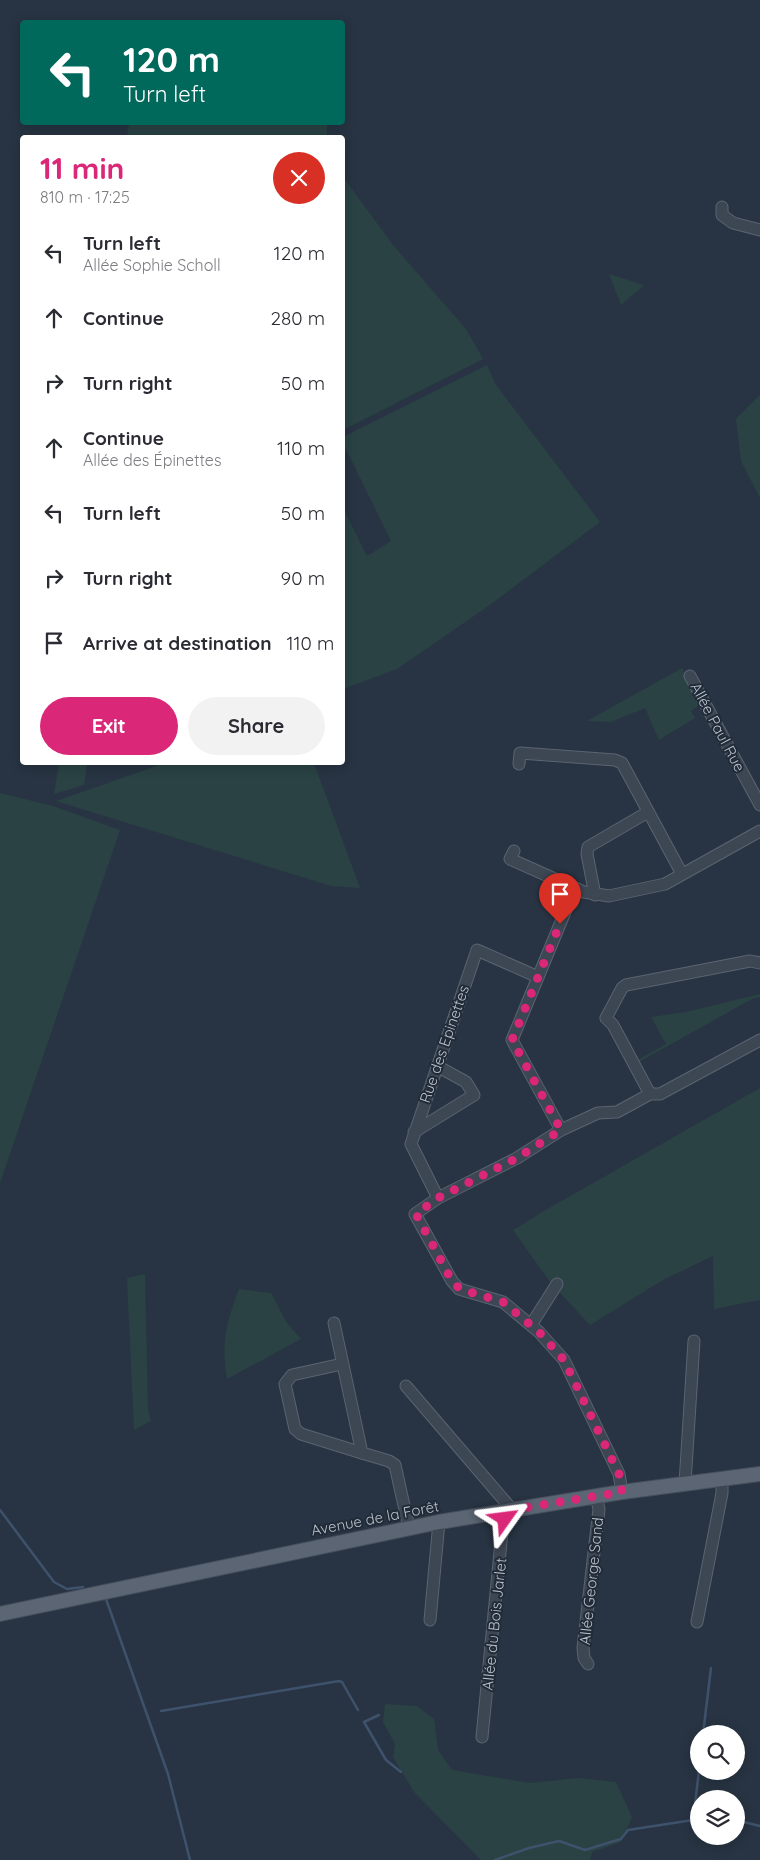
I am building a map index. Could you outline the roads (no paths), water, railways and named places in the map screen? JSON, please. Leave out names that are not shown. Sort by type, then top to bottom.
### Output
[{"type":"main road","name":"Avenue de la Forêt","points":[[0,1614],[440,1522],[622,1492],[760,1474]]},
{"type":"street","points":[[722,208],[722,215],[733,223],[760,230]]},
{"type":"street","name":"Allée Paul Rue","points":[[690,676],[760,805]]},
{"type":"street","points":[[519,764],[520,753],[615,760],[622,763],[682,874]]},
{"type":"street","points":[[595,895],[587,854],[588,848],[648,812]]},
{"type":"street","points":[[514,851],[510,859],[575,888],[595,895],[609,896],[665,884],[760,832]]},
{"type":"street","points":[[561,1130],[512,1040],[575,888]]},
{"type":"street","name":"Rue des Epinettes","points":[[438,1198],[410,1144],[477,950],[538,977]]},
{"type":"street","points":[[650,1094],[613,1025],[606,1018],[622,988],[626,985],[750,961],[760,963]]},
{"type":"street","points":[[622,1492],[619,1474],[564,1360],[531,1325],[503,1302],[460,1289],[452,1281],[416,1214],[438,1198],[517,1158],[561,1130],[598,1112],[617,1112],[650,1094],[660,1094],[760,1040]]},
{"type":"street","points":[[414,1132],[474,1095],[466,1082],[437,1066]]},
{"type":"street","points":[[531,1325],[558,1284]]},
{"type":"street","points":[[334,1322],[362,1453]]},
{"type":"street","points":[[685,1483],[694,1342]]},
{"type":"street","points":[[342,1364],[292,1375],[288,1378],[285,1386],[295,1429],[301,1434],[389,1461],[395,1466],[409,1528]]},
{"type":"street","points":[[406,1386],[509,1506],[507,1511]]},
{"type":"street","points":[[697,1622],[722,1493],[722,1480]]},
{"type":"street","name":"Allée George Sand","points":[[588,1664],[584,1658],[583,1648],[599,1509],[596,1496]]},
{"type":"street","name":"Allée du Bois Jarlet","points":[[482,1737],[507,1511]]},
{"type":"street","points":[[430,1620],[440,1522]]},
{"type":"waterway","points":[[0,1510],[54,1582],[67,1589],[83,1587]]},
{"type":"waterway","points":[[106,1599],[168,1774],[190,1860]]},
{"type":"waterway","points":[[704,1725],[711,1668]]},
{"type":"waterway","points":[[161,1711],[339,1681],[342,1682],[358,1710]]},
{"type":"waterway","points":[[379,1715],[364,1722],[386,1760],[401,1772]]},
{"type":"waterway","points":[[697,1790],[698,1780]]},
{"type":"waterway","points":[[495,1860],[529,1848],[559,1841],[585,1850],[621,1839],[628,1830],[690,1820]]},
{"type":"waterway","points":[[745,1822],[760,1826]]}]
